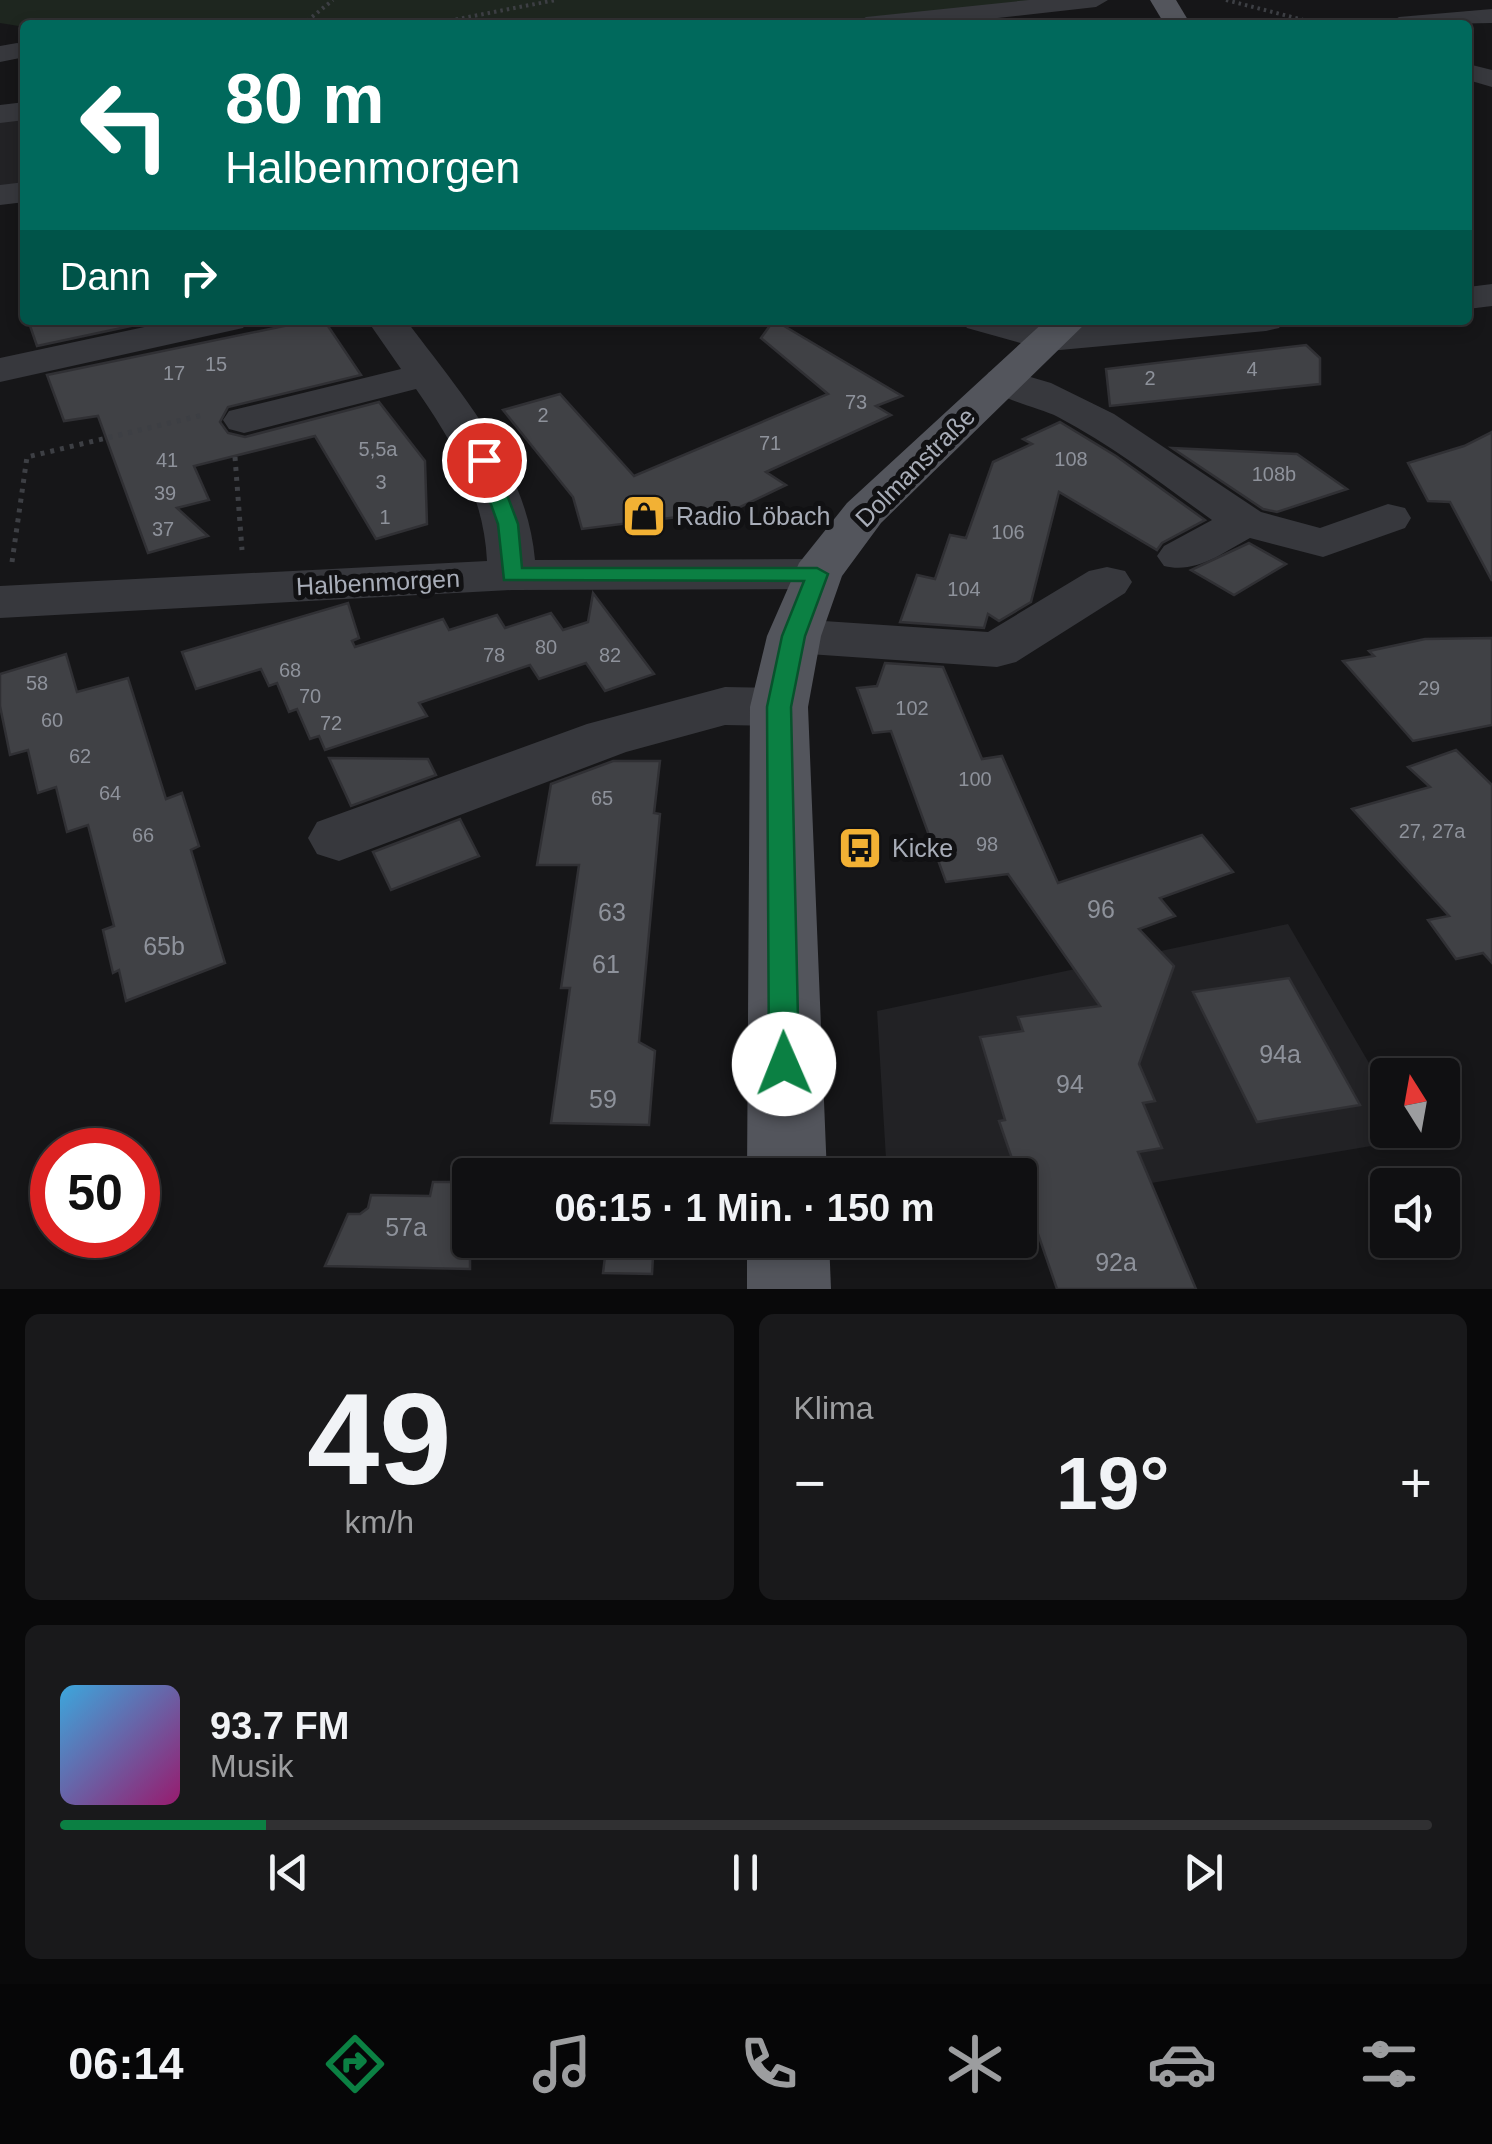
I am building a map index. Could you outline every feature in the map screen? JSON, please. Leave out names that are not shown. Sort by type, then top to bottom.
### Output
[{"type":"main road","name":"Dolmanstraße","points":[[787,1158],[779,707],[794,636],[817,574],[864,513],[1059,330]]},
{"type":"main road","points":[[789,1258],[790,1289]]},
{"type":"street","points":[[912,20],[1096,0]]},
{"type":"street","points":[[1451,20],[1492,16]]},
{"type":"street","points":[[0,370],[207,325]]},
{"type":"street","points":[[390,325],[484,460],[498,490],[512,551],[512,575]]},
{"type":"street","points":[[1020,325],[1059,330],[1153,325]]},
{"type":"street","points":[[229,425],[425,375]]},
{"type":"street","points":[[1004,380],[1043,392],[1153,456],[1244,522],[1323,543],[1388,518]]},
{"type":"street","points":[[1181,556],[1244,522]]},
{"type":"street","name":"Halbenmorgen","points":[[0,602],[512,575],[817,574]]},
{"type":"street","points":[[794,636],[997,650],[1107,582]]},
{"type":"street","points":[[339,838],[607,738],[725,706],[779,707]]},
{"type":"path","points":[[308,20],[334,0]]},
{"type":"path","points":[[452,20],[556,0]]},
{"type":"path","points":[[1226,0],[1303,20]]},
{"type":"path","points":[[0,602],[10,572],[27,457],[229,425],[236,459],[243,574],[239,589]]},
{"type":"shaded area","points":[[0,0],[1048,0],[849,20],[20,20],[20,26],[0,23]]},
{"type":"shaded area","points":[[20,120],[20,184],[0,187],[0,122]]},
{"type":"shaded area","points":[[1288,924],[1370,1065],[1370,1146],[1037,1202],[1037,1158],[886,1158],[877,1011]]},
{"type":"building","points":[[30,325],[136,325],[37,346]]},
{"type":"building","points":[[289,325],[327,325],[361,375],[228,407],[220,422],[228,433],[245,437],[379,402],[425,461],[427,524],[376,539],[315,436],[194,466],[209,500],[177,508],[208,536],[148,553],[98,416],[64,421],[47,375]]},
{"type":"building","points":[[770,325],[782,325],[902,396],[876,406],[891,415],[766,472],[786,485],[734,510],[582,529],[573,497],[503,410],[560,394],[634,476],[828,394],[761,338]]},
{"type":"building","points":[[1306,345],[1320,358],[1320,384],[1110,406],[1106,369]]},
{"type":"building","points":[[1060,422],[1116,456],[1205,520],[1162,543],[1157,550],[1059,492],[1031,602],[999,621],[988,614],[984,628],[900,622],[917,575],[935,579],[950,535],[966,538],[993,462],[1032,444],[1023,439]]},
{"type":"building","points":[[1492,432],[1492,581],[1450,502],[1428,501],[1408,463],[1464,446]]},
{"type":"building","points":[[1172,448],[1297,454],[1347,489],[1277,512],[1263,509]]},
{"type":"building","points":[[1249,543],[1286,564],[1234,595],[1191,570]]},
{"type":"building","points":[[593,593],[654,674],[605,691],[586,663],[539,679],[530,665],[419,703],[427,716],[325,750],[319,736],[310,739],[297,709],[289,712],[277,683],[269,686],[261,669],[196,689],[182,652],[348,603],[359,638],[352,641],[355,647],[443,619],[449,630],[497,615],[505,628],[551,613],[563,630],[588,622]]},
{"type":"building","points":[[1492,638],[1492,725],[1413,741],[1343,661],[1374,656],[1369,651],[1425,639]]},
{"type":"building","points":[[66,654],[77,692],[128,678],[166,799],[182,793],[199,846],[191,850],[225,963],[126,1001],[119,970],[113,973],[103,930],[114,926],[88,825],[67,832],[56,787],[38,793],[28,750],[10,755],[0,706],[0,674]]},
{"type":"building","points":[[885,663],[943,667],[982,759],[1002,756],[1058,883],[1202,835],[1233,872],[1160,898],[1175,916],[1139,929],[1174,966],[1139,1064],[1155,1101],[1143,1103],[1162,1148],[1138,1152],[1196,1289],[1057,1289],[1037,1231],[1037,1158],[1012,1158],[999,1121],[1005,1120],[980,1037],[1023,1031],[1018,1017],[1100,1006],[1008,874],[946,882],[891,731],[873,733],[857,688],[877,686]]},
{"type":"building","points":[[1456,750],[1492,785],[1492,963],[1483,953],[1456,959],[1428,920],[1449,916],[1352,809],[1430,787],[1408,767]]},
{"type":"building","points":[[329,758],[428,759],[436,775],[351,806]]},
{"type":"building","points":[[613,761],[660,761],[654,813],[660,814],[639,1042],[655,1051],[649,1125],[551,1123],[570,988],[561,988],[579,865],[537,865],[551,784]]},
{"type":"building","points":[[460,819],[479,856],[391,890],[373,852]]},
{"type":"building","points":[[1289,978],[1360,1105],[1257,1122],[1193,992]]},
{"type":"building","points":[[433,1182],[452,1182],[452,1258],[470,1258],[470,1269],[325,1266],[348,1214],[360,1214],[368,1208],[371,1195],[430,1196]]},
{"type":"building","points":[[605,1258],[653,1258],[652,1274],[603,1273]]},
{"type":"place","name":"Radio Löbach","points":[[644,516]]},
{"type":"place","name":"Kicke","points":[[860,848]]},
{"type":"route","points":[[484,460],[508,524],[512,575],[817,574],[794,636],[779,707],[784,1064]]}]
